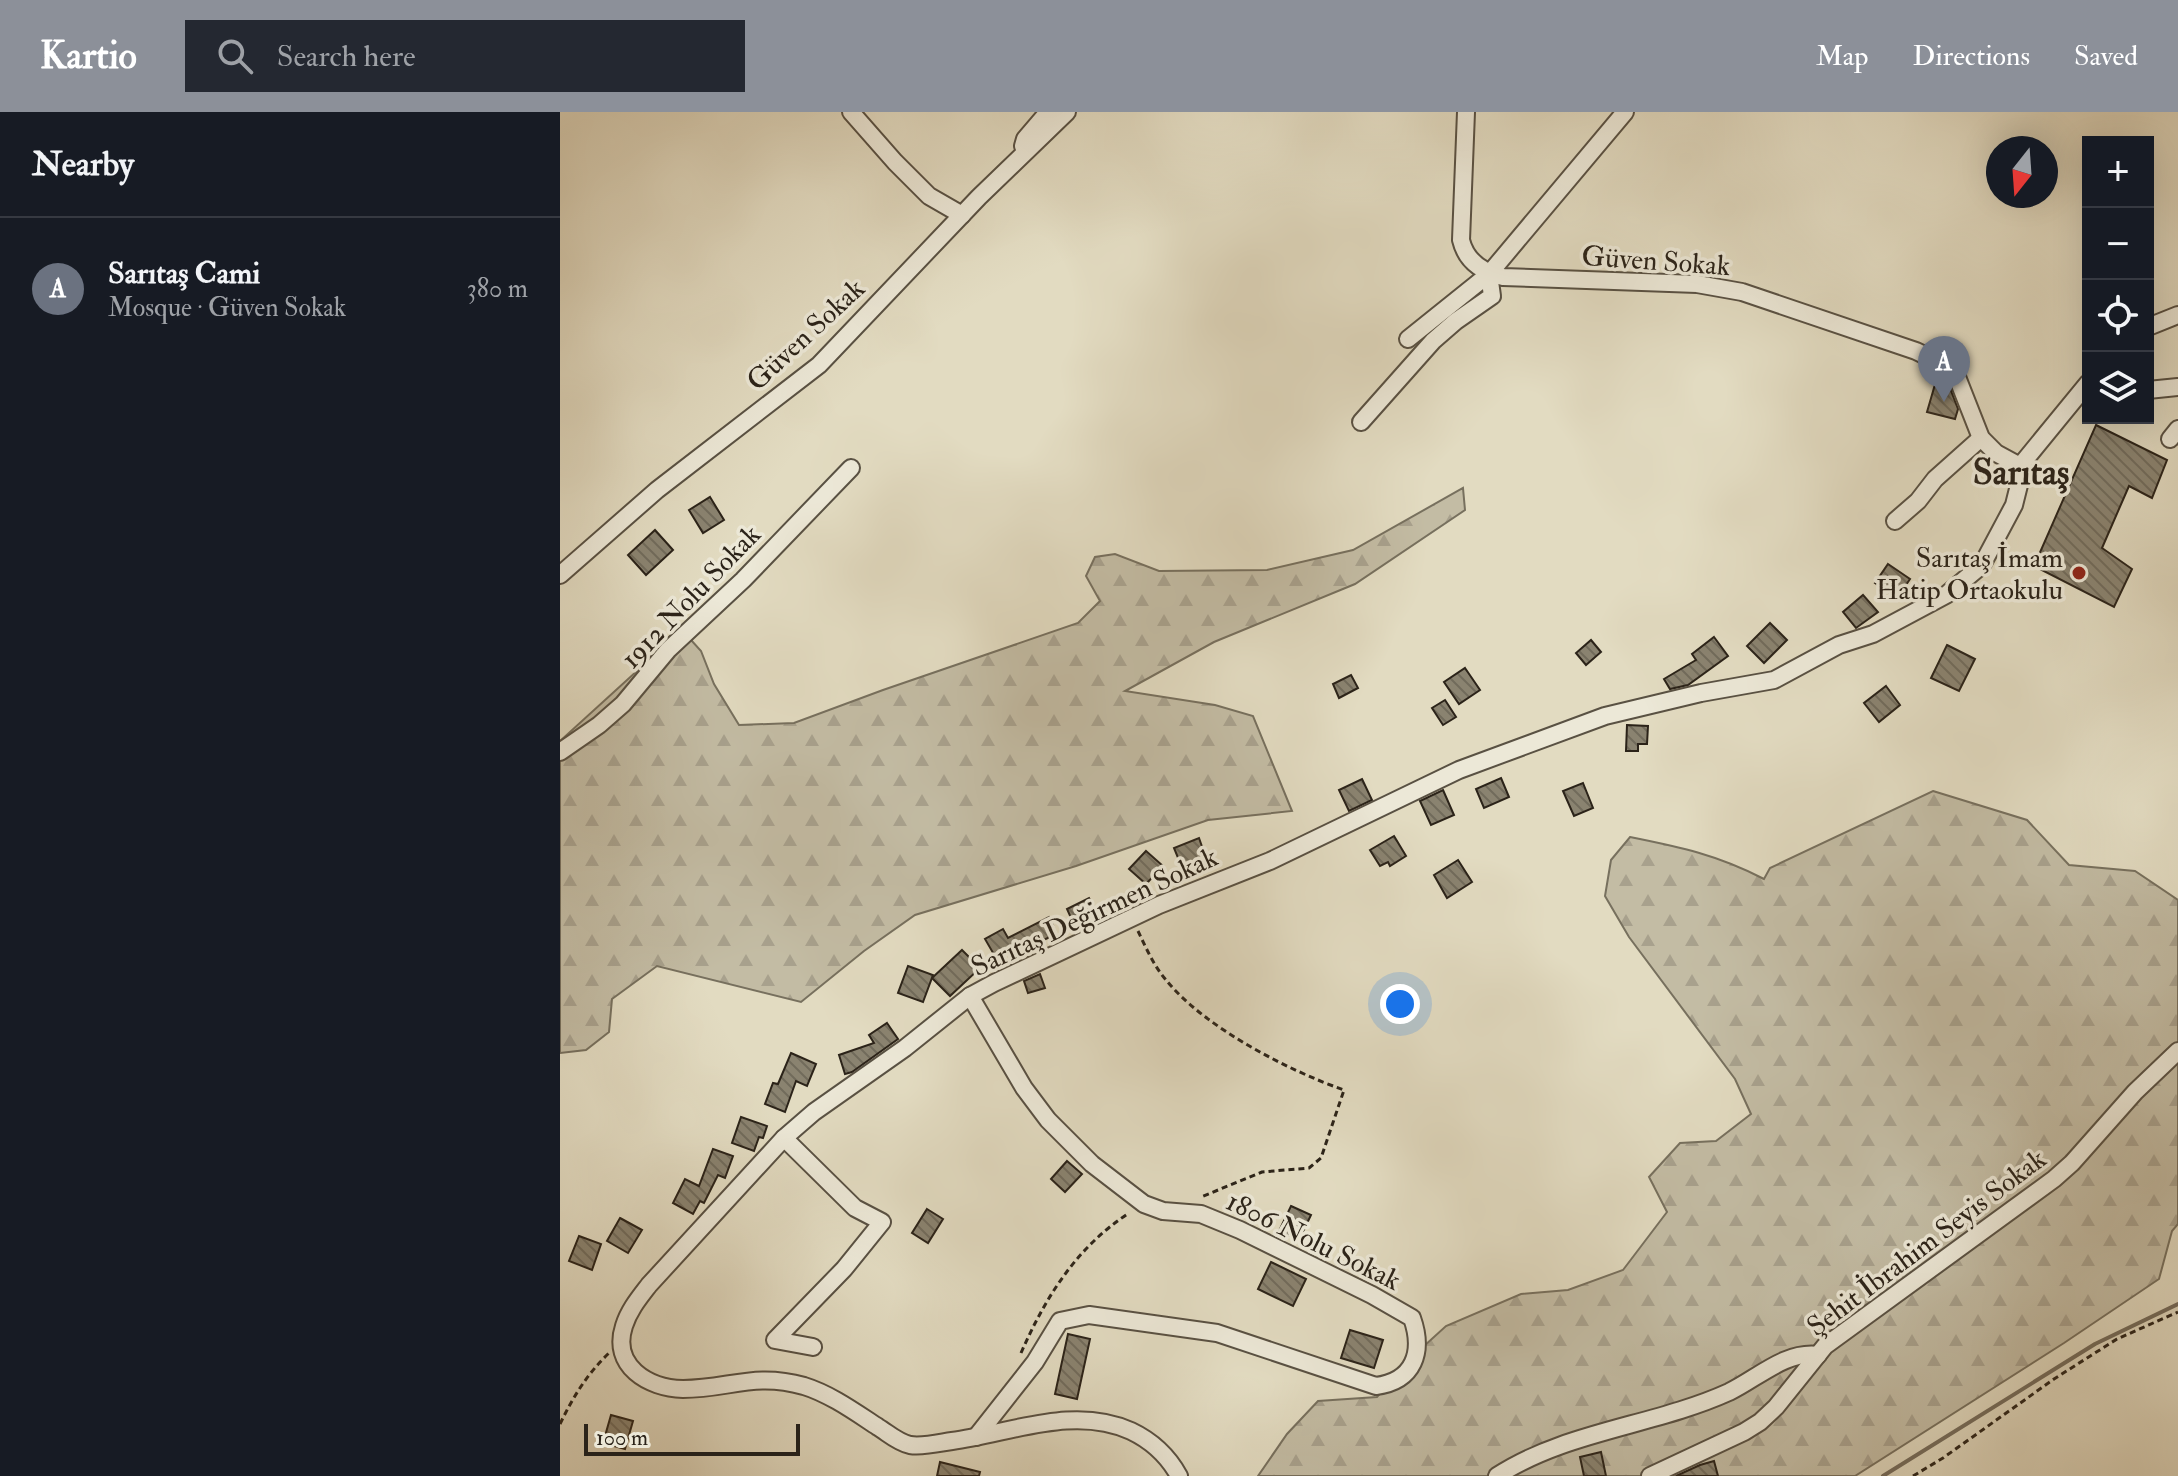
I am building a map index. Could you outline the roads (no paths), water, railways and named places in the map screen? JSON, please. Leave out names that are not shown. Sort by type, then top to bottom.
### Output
[{"type":"street","points":[[851,112],[929,196],[962,215]]},
{"type":"street","points":[[1021,155],[1025,139],[1048,112]]},
{"type":"street","name":"Güven Sokak","points":[[560,575],[657,490],[819,365],[962,215],[1067,112]]},
{"type":"street","points":[[1361,422],[1433,341],[1492,296],[1489,274],[1464,253],[1461,240],[1466,112]]},
{"type":"street","points":[[1408,339],[1489,274],[1625,112]]},
{"type":"street","name":"Güven Sokak","points":[[1489,274],[1697,284],[1742,292],[1916,351],[1947,366],[1966,395],[1981,438]]},
{"type":"street","points":[[2154,325],[2178,315]]},
{"type":"street","points":[[2154,389],[2178,387]]},
{"type":"street","points":[[1895,521],[1918,501],[1935,479],[1981,438],[1996,453],[2020,466],[2082,392]]},
{"type":"street","name":"Sarıtaş Değirmen Sokak","points":[[976,1437],[911,1445],[896,1440],[839,1402],[809,1387],[780,1381],[755,1379],[685,1389],[654,1384],[630,1369],[620,1343],[632,1307],[649,1285],[702,1223],[784,1138],[814,1112],[927,1031],[970,996],[1131,918],[1270,861],[1459,770],[1605,716],[1701,693],[1774,680],[1839,645],[1873,634],[1946,595],[1982,565],[2014,505],[2020,466]]},
{"type":"street","name":"1912 Nolu Sokak","points":[[560,752],[623,704],[668,650],[743,580],[851,468]]},
{"type":"street","name":"1806 Nolu Sokak","points":[[970,996],[1024,1088],[1048,1120],[1092,1164],[1144,1204],[1163,1211],[1201,1214],[1240,1230],[1412,1318],[1418,1334],[1418,1349],[1409,1370],[1394,1383],[1376,1386],[1217,1333],[1089,1315],[1060,1321],[1035,1362],[976,1437]]},
{"type":"street","name":"Şehit İbrahim Seyis Sokak","points":[[1650,1476],[1760,1422],[1776,1407],[1825,1346],[2054,1179],[2178,1051]]},
{"type":"street","points":[[784,1138],[855,1208],[882,1222],[844,1269],[775,1340],[813,1347]]},
{"type":"street","points":[[1497,1476],[1517,1463],[1563,1445],[1708,1401],[1760,1376],[1786,1358],[1806,1353],[1818,1355]]},
{"type":"street","points":[[976,1437],[1044,1423],[1099,1420],[1115,1424],[1152,1444],[1171,1462],[1179,1476]]},
{"type":"waterway","points":[[1883,1476],[2095,1344],[2178,1304]]},
{"type":"place","name":"Sarıtaş Cami","points":[[1944,402]]},
{"type":"place","name":"Sarıtaş İmam Hatip Ortaokulu","points":[[2079,573]]},
{"type":"district","name":"Sarıtaş","points":[[2021,471]]}]
